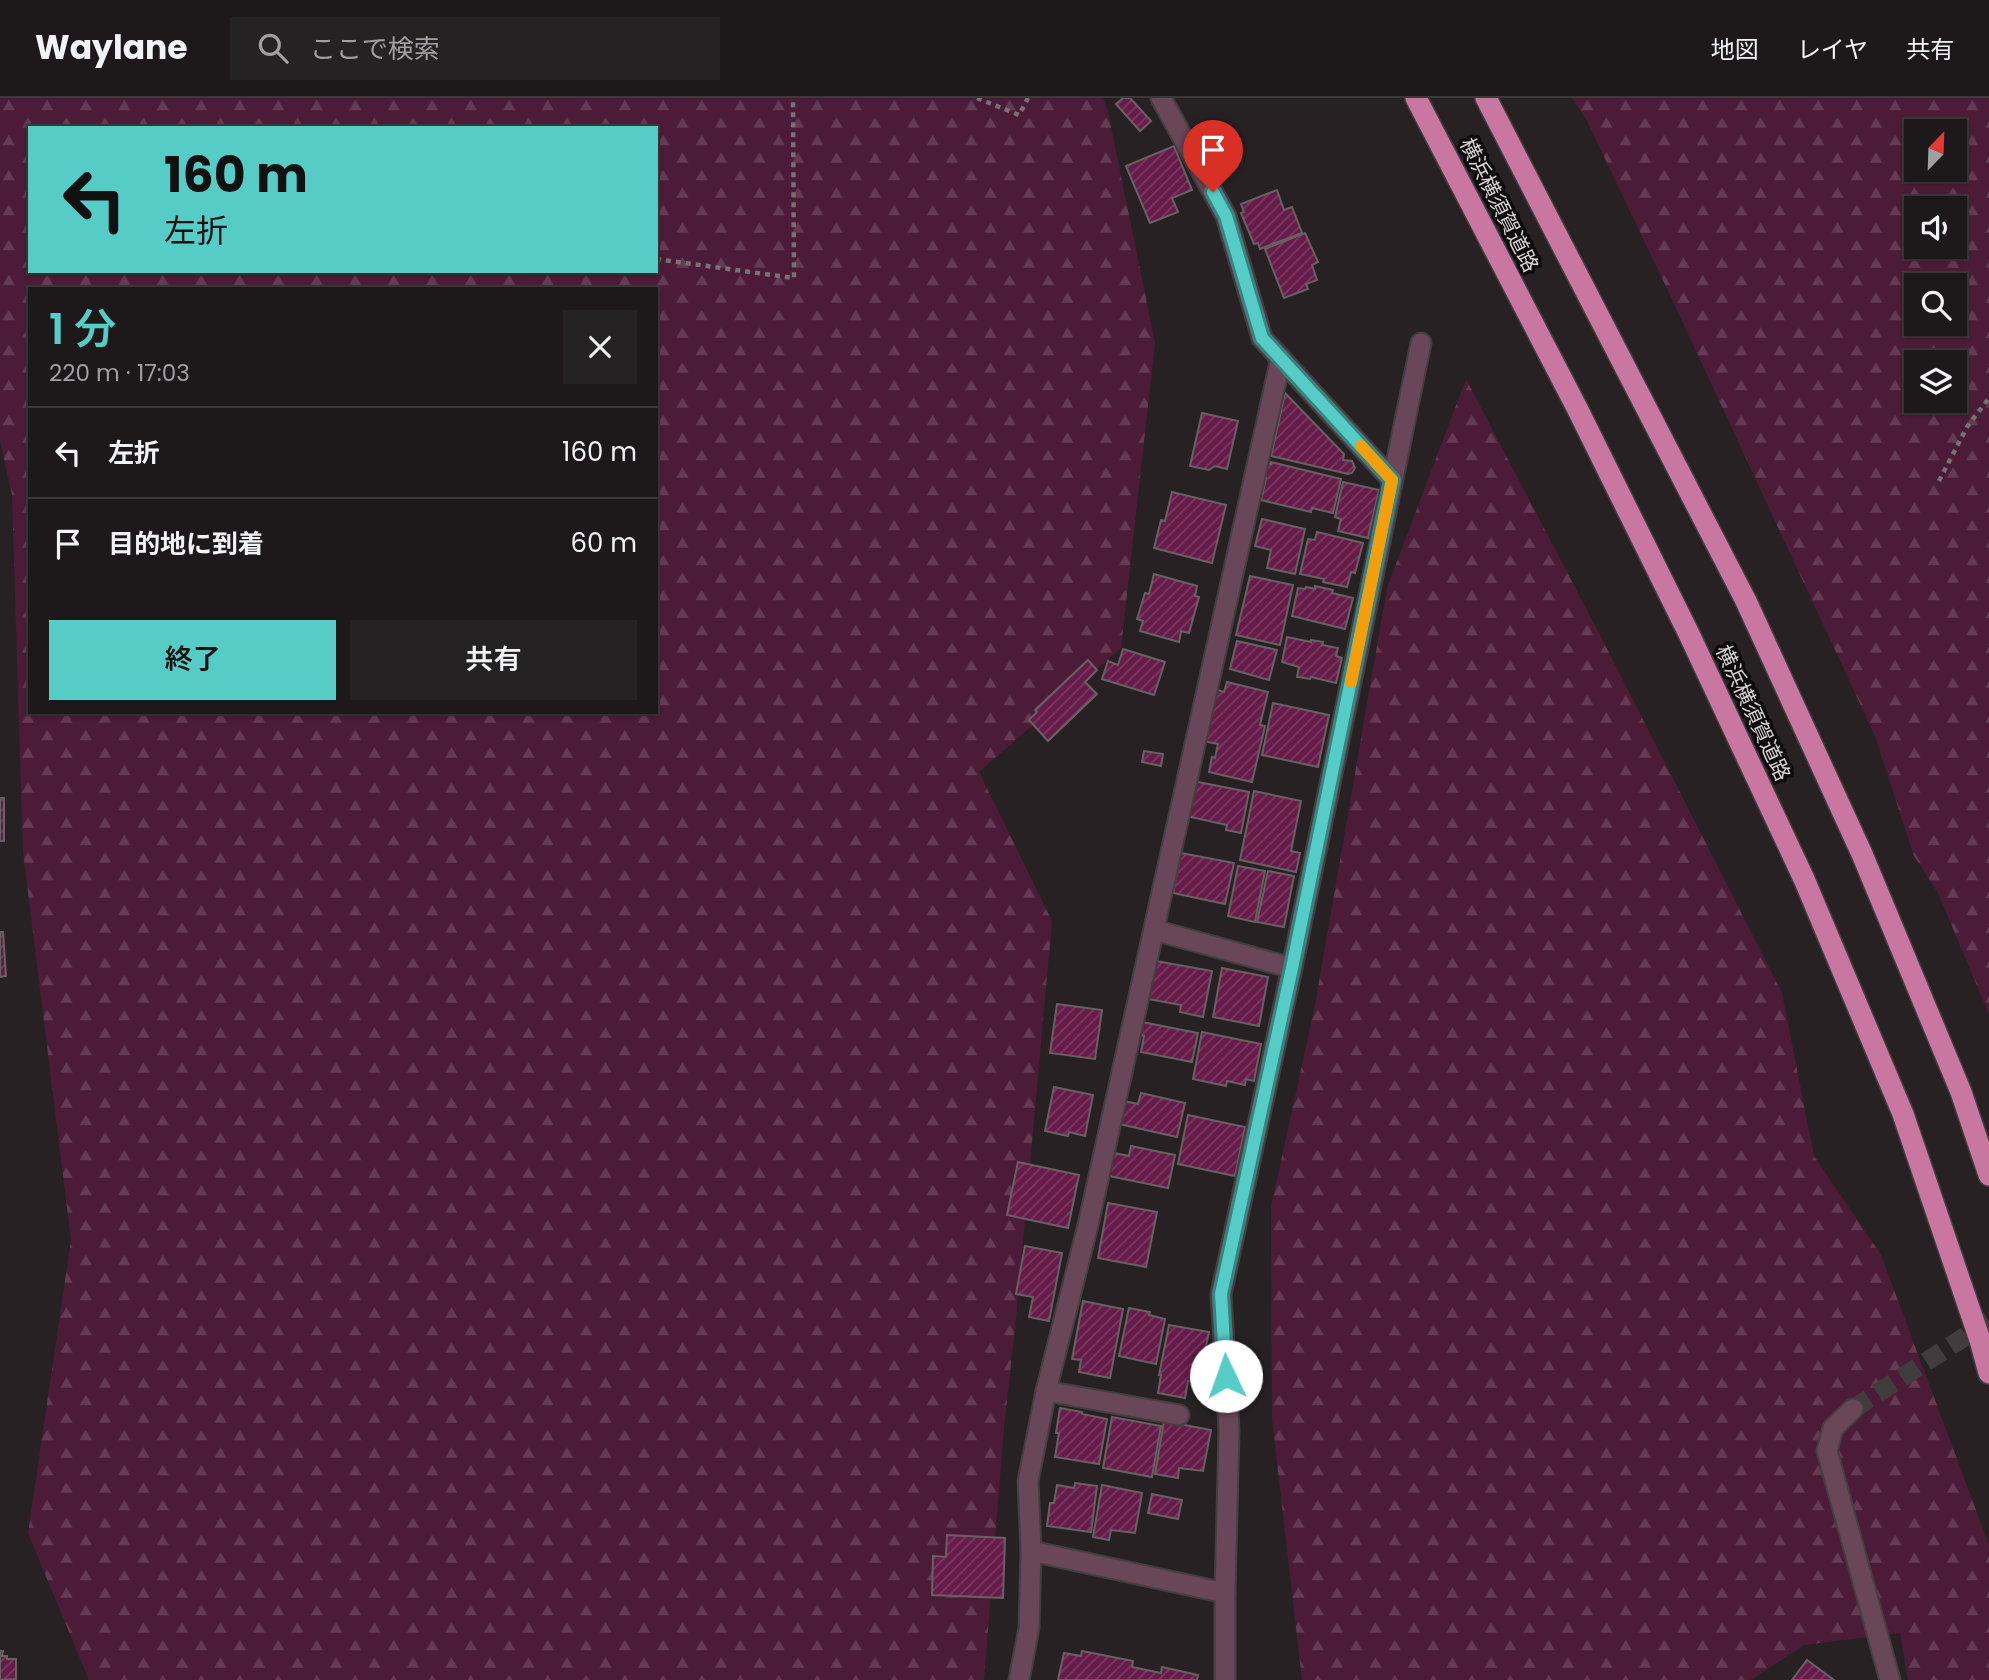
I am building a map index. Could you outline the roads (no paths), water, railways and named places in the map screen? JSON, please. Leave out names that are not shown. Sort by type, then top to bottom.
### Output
[{"type":"highway","name":"横浜横須賀道路","points":[[1416,98],[1577,408],[1689,634],[1804,879],[1903,1114],[1989,1373]]},
{"type":"highway","name":"横浜横須賀道路","points":[[1486,98],[1746,601],[1862,854],[1961,1092],[1989,1175]]},
{"type":"street","points":[[1161,98],[1226,216],[1262,338],[1392,480]]},
{"type":"street","points":[[1225,1680],[1229,1430],[1221,1294],[1292,968],[1421,344]]},
{"type":"street","points":[[1019,1680],[1029,1628],[1031,1551],[1028,1481],[1046,1391],[1088,1225],[1281,358]]},
{"type":"street","points":[[1154,930],[1292,968]]},
{"type":"street","points":[[1046,1391],[1179,1415]]},
{"type":"street","points":[[1853,1409],[1833,1428],[1827,1451],[1890,1680]]},
{"type":"street","points":[[1031,1551],[1225,1593]]},
{"type":"tunnel","points":[[1853,1409],[1989,1321]]}]
